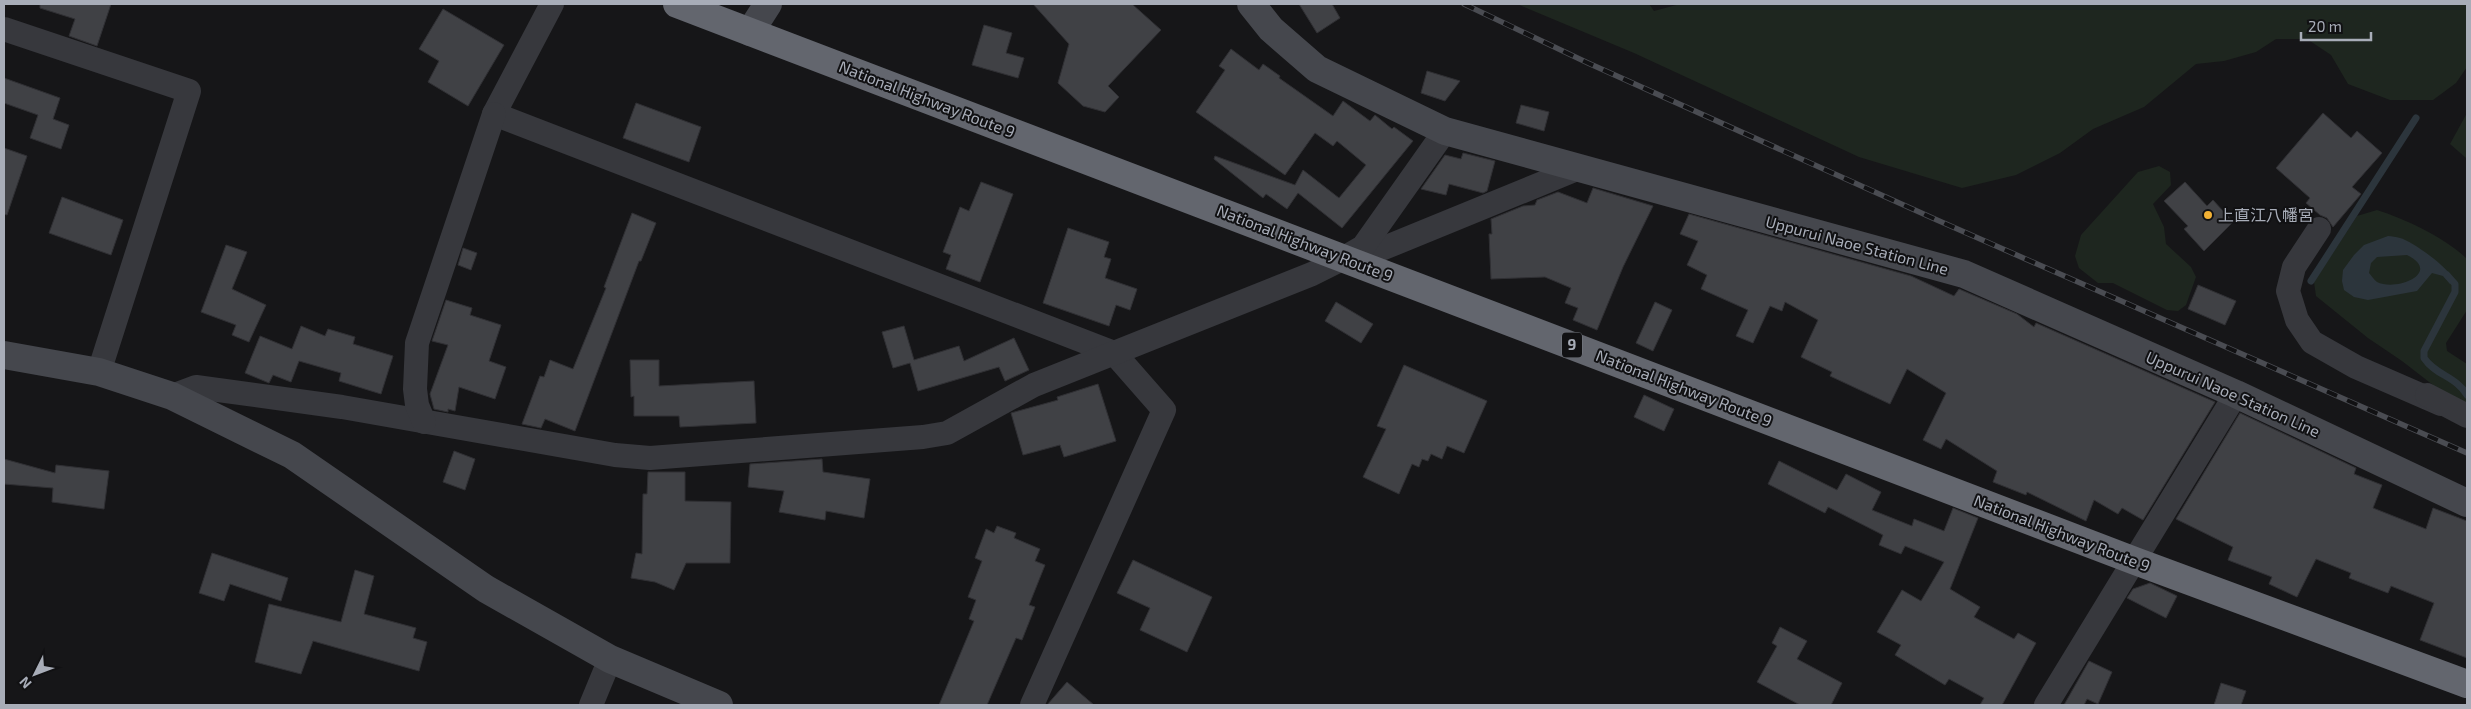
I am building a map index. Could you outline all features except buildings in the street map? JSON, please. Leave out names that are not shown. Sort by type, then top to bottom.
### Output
[{"type":"highway","name":"National Highway Route 9","points":[[677,4],[1354,253],[2135,561],[2467,684]]},
{"type":"main road","points":[[750,32],[768,4]]},
{"type":"main road","name":"Uppurui Naoe Station Line","points":[[1251,4],[1271,29],[1317,69],[1445,131],[1577,169],[1964,274],[2236,394],[2467,502]]},
{"type":"main road","points":[[4,356],[99,372],[172,396],[292,456],[486,589],[610,659],[719,705]]},
{"type":"street","points":[[424,422],[417,405],[415,389],[417,343],[494,114],[552,4]]},
{"type":"street","points":[[4,29],[189,91],[99,372]]},
{"type":"street","points":[[494,114],[1114,353],[1164,410],[1032,705]]},
{"type":"street","points":[[1354,253],[1445,131]]},
{"type":"street","points":[[172,396],[196,387],[342,407],[615,455],[650,458],[923,437],[947,433],[1034,385],[1312,274],[1354,253],[1378,250],[1577,169]]},
{"type":"street","points":[[2319,230],[2294,267],[2288,291],[2297,320],[2312,342],[2356,367],[2467,416]]},
{"type":"street","points":[[2384,370],[2440,404]]},
{"type":"street","points":[[2046,705],[2236,394]]},
{"type":"street","points":[[590,705],[610,659]]},
{"type":"shaded area","points":[[1517,4],[1649,4],[1654,11],[1680,4],[2467,4],[2467,67],[2456,83],[2433,100],[2390,100],[2348,84],[2331,55],[2307,39],[2276,39],[2256,52],[2224,61],[2196,64],[2144,107],[2093,129],[2060,153],[2016,175],[1962,188],[1859,157],[1634,53]]},
{"type":"shaded area","points":[[2467,113],[2467,157],[2466,158],[2450,144]]},
{"type":"shaded area","points":[[2159,166],[2170,172],[2171,185],[2153,204],[2164,227],[2166,244],[2191,267],[2196,277],[2186,305],[2178,311],[2167,310],[2113,283],[2098,283],[2079,268],[2075,256],[2081,235],[2138,172]]},
{"type":"shaded area","points":[[2377,210],[2425,230],[2448,244],[2467,259],[2467,310],[2446,343],[2447,351],[2467,364],[2467,406],[2455,402],[2402,361],[2368,338],[2316,296],[2314,282],[2357,216]]},
{"type":"shaded area","points":[[2388,236],[2406,240],[2439,263],[2451,275],[2453,280],[2450,284],[2443,276],[2432,273],[2417,291],[2368,300],[2354,297],[2344,290],[2342,281],[2343,270],[2364,245]],"holes":[[[2407,255],[2417,262],[2420,268],[2418,274],[2413,279],[2404,283],[2395,285],[2377,282],[2369,273],[2371,263],[2377,257]]]},
{"type":"waterway","points":[[2311,281],[2416,118]]},
{"type":"waterway","points":[[2447,275],[2455,284],[2455,292],[2424,351],[2424,358],[2434,368],[2458,384],[2467,395]]},
{"type":"railway","points":[[1464,4],[1588,63],[1937,220],[2467,453]]},
{"type":"place","name":"上直江八幡宮","points":[[2208,215]]}]
